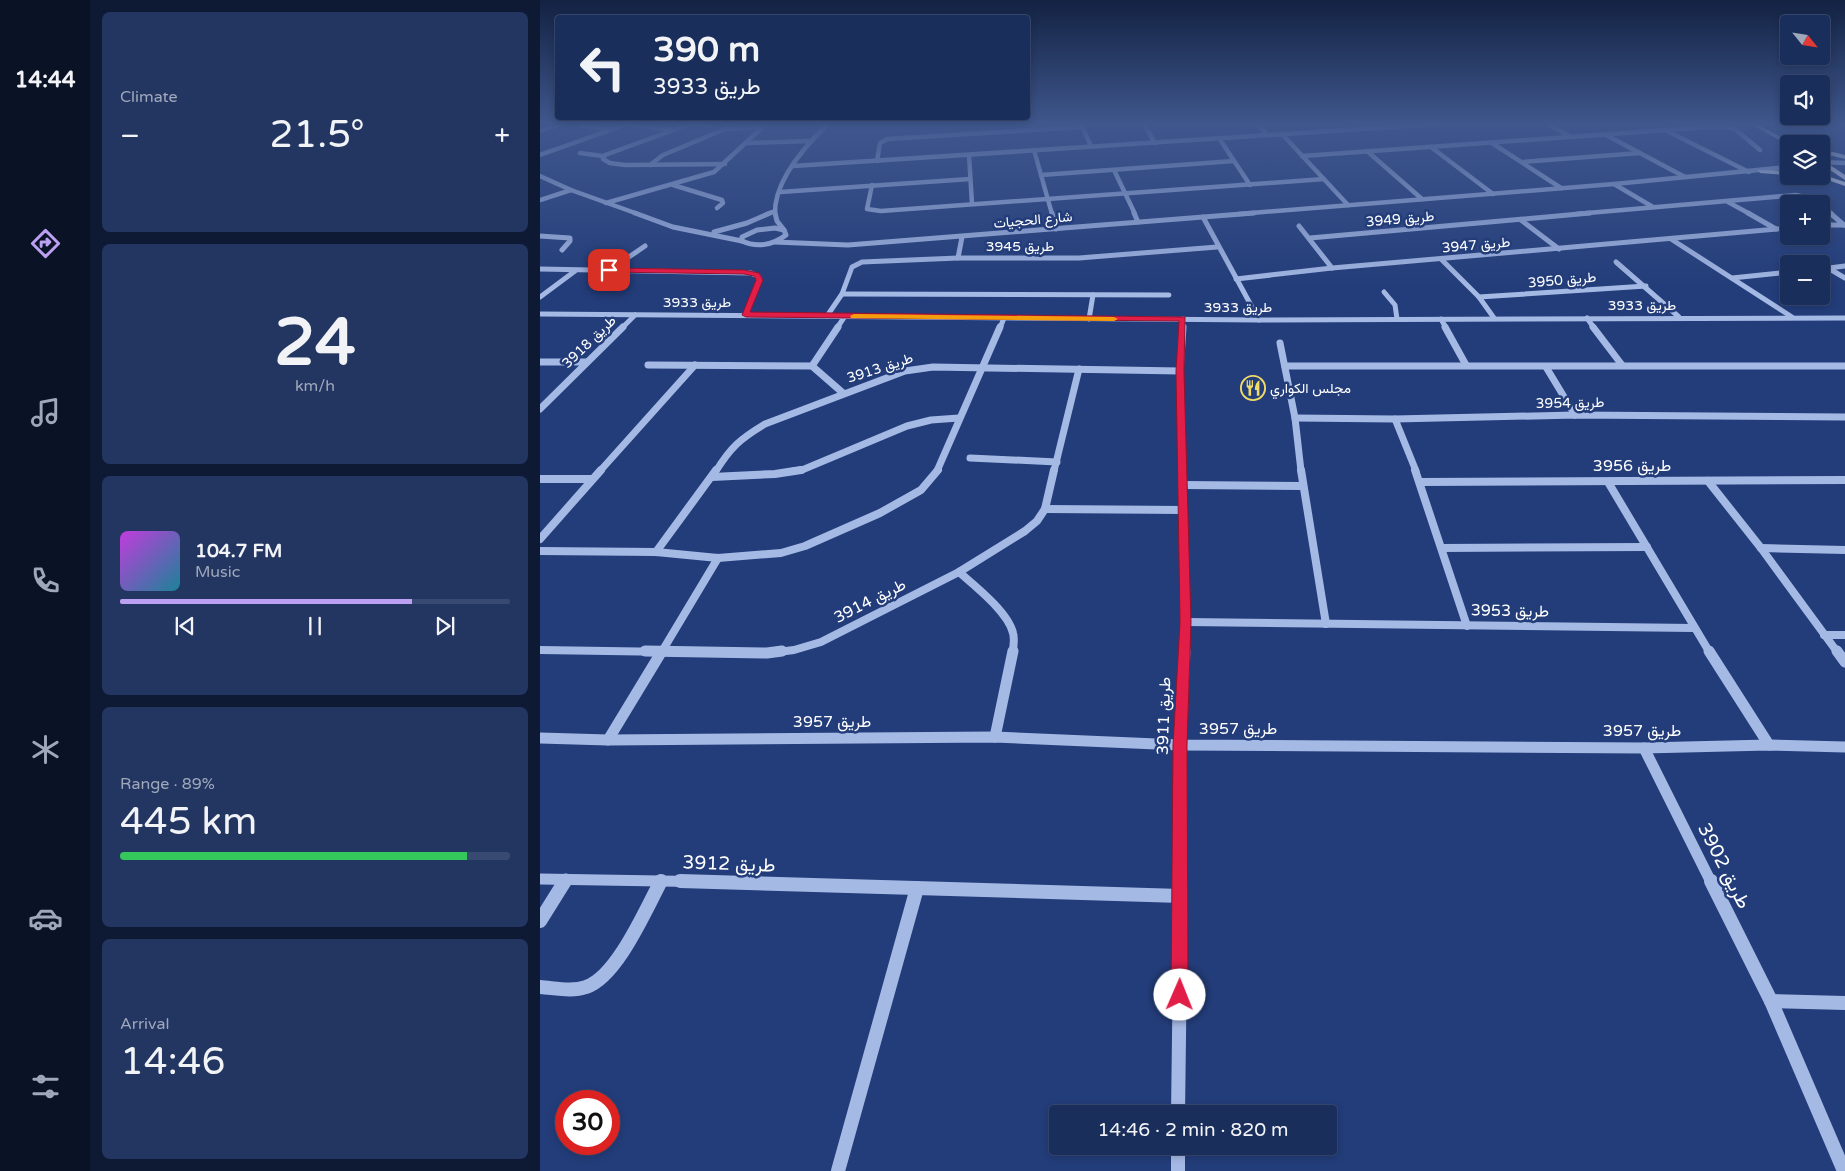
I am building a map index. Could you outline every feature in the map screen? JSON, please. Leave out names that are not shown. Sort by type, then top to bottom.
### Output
[{"type":"main road","points":[[1830,179],[1845,184]]},
{"type":"street","points":[[546,179],[571,190],[673,227],[710,234],[748,223],[775,212]]},
{"type":"street","points":[[606,203],[695,179]]},
{"type":"street","points":[[775,242],[783,238],[785,232],[777,222],[775,212],[780,192],[787,179]]},
{"type":"street","points":[[780,192],[961,179]]},
{"type":"street","points":[[970,179],[972,204]]},
{"type":"street","points":[[1041,179],[1056,229]]},
{"type":"street","points":[[1118,179],[1138,222]]},
{"type":"street","points":[[1246,179],[1250,185]]},
{"type":"street","points":[[872,185],[867,209],[881,211],[1324,179],[1348,205]]},
{"type":"street","points":[[1399,179],[1422,199]]},
{"type":"street","points":[[1472,179],[1492,194]]},
{"type":"street","points":[[1548,179],[1562,188]]},
{"type":"street","name":"شارع الحجيات","points":[[710,234],[758,245],[775,242],[859,244],[1678,179]]},
{"type":"street","points":[[1614,184],[1654,208]]},
{"type":"street","points":[[672,185],[722,200],[723,203],[717,208]]},
{"type":"street","points":[[540,200],[571,190]]},
{"type":"street","name":"طريق 3949","points":[[1310,238],[1780,197]]},
{"type":"street","points":[[1728,202],[1776,229]]},
{"type":"street","points":[[742,241],[742,237],[755,230],[775,212]]},
{"type":"street","name":"طريق 3949","points":[[1830,213],[1844,225]]},
{"type":"street","points":[[1202,217],[1259,320]]},
{"type":"street","points":[[1521,220],[1559,249]]},
{"type":"street","points":[[1830,225],[1844,225]]},
{"type":"street","points":[[1299,226],[1332,268]]},
{"type":"street","name":"طريق 3947","points":[[1236,279],[1332,268],[1441,260],[1780,229]]},
{"type":"street","name":"شارع الحجيات","points":[[710,234],[755,230],[785,232],[816,243]]},
{"type":"street","points":[[540,236],[570,238],[570,241],[562,250]]},
{"type":"street","points":[[958,258],[962,237]]},
{"type":"street","points":[[1671,239],[1793,318]]},
{"type":"street","points":[[609,270],[645,246]]},
{"type":"street","name":"طريق 3945","points":[[827,316],[842,294],[855,264],[871,261],[958,258],[1079,258],[1217,246]]},
{"type":"street","points":[[1441,260],[1480,297],[1494,318]]},
{"type":"street","name":"طريق 3950","points":[[1616,262],[1646,286],[1679,318]]},
{"type":"street","points":[[1830,267],[1845,266]]},
{"type":"street","points":[[540,269],[744,272],[756,274],[759,280],[746,315]]},
{"type":"street","points":[[540,297],[575,270]]},
{"type":"street","points":[[1830,271],[1845,278]]},
{"type":"street","points":[[1732,278],[1780,273]]},
{"type":"street","name":"طريق 3950","points":[[1480,297],[1646,286]]},
{"type":"street","points":[[1384,292],[1395,305],[1397,319]]},
{"type":"street","points":[[842,294],[1169,295]]},
{"type":"street","points":[[1089,319],[1093,295]]},
{"type":"street","name":"طريق 3933","points":[[540,314],[1259,320],[1845,318]]},
{"type":"street","name":"طريق 3918","points":[[540,409],[635,315]]},
{"type":"street","points":[[812,366],[845,316]]},
{"type":"street","points":[[540,551],[656,552],[718,558],[781,553],[846,530],[902,502],[921,490],[936,474],[1004,318]]},
{"type":"street","points":[[1588,318],[1622,365]]},
{"type":"street","name":"طريق 3911","points":[[1178,1105],[1181,896],[1180,745],[1186,622],[1180,371],[1182,319]]},
{"type":"street","points":[[1442,319],[1466,366]]},
{"type":"street","points":[[1280,343],[1295,418],[1303,486],[1326,624]]},
{"type":"street","points":[[540,362],[586,362]]},
{"type":"street","points":[[648,365],[812,366],[843,393]]},
{"type":"street","points":[[540,539],[695,365]]},
{"type":"street","points":[[1285,366],[1845,366]]},
{"type":"street","name":"طريق 3913","points":[[656,552],[712,477],[729,450],[753,430],[843,393],[912,369],[926,367],[984,367],[1180,371]]},
{"type":"street","points":[[1546,367],[1575,415]]},
{"type":"street","name":"طريق 3914","points":[[540,650],[768,653],[801,648],[833,636],[959,572],[1025,531],[1037,521],[1045,510],[1079,369]]},
{"type":"street","name":"طريق 3954","points":[[1295,418],[1395,419],[1575,415],[1845,417]]},
{"type":"street","points":[[712,477],[775,474],[802,470],[914,423],[959,418]]},
{"type":"street","points":[[1395,419],[1420,482],[1467,626]]},
{"type":"street","points":[[970,458],[1057,462]]},
{"type":"street","points":[[540,479],[592,479]]},
{"type":"street","name":"طريق 3956","points":[[1420,482],[1845,480]]},
{"type":"street","points":[[1708,481],[1761,548],[1845,662]]},
{"type":"street","points":[[1608,482],[1694,628],[1770,745]]},
{"type":"street","points":[[1183,485],[1303,486]]},
{"type":"street","points":[[1045,510],[1184,510]]},
{"type":"street","points":[[1442,548],[1647,547]]},
{"type":"street","points":[[1761,548],[1845,550]]},
{"type":"street","points":[[608,740],[718,558]]},
{"type":"street","points":[[959,572],[998,609],[1013,632],[1013,652],[995,738]]},
{"type":"street","name":"طريق 3953","points":[[1186,622],[1694,628]]},
{"type":"street","points":[[1824,635],[1845,635]]},
{"type":"street","name":"طريق 3957","points":[[540,738],[608,740],[995,738],[1180,745],[1644,748],[1770,745],[1845,747]]},
{"type":"street","name":"طريق 3902","points":[[1644,748],[1771,1001],[1844,1171]]},
{"type":"street","name":"طريق 3912","points":[[540,879],[660,880],[1181,896]]},
{"type":"street","points":[[540,921],[566,879]]},
{"type":"street","points":[[540,987],[573,989],[587,987],[601,980],[617,960],[660,880]]},
{"type":"street","points":[[838,1171],[917,888]]},
{"type":"street","points":[[1771,1001],[1845,1003]]},
{"type":"street","points":[[1178,1155],[1178,1171]]},
{"type":"slow traffic","points":[[854,316],[1114,319]]},
{"type":"place","name":"مجلس الكواري","points":[[1253,388]]},
{"type":"route","points":[[609,270],[744,272],[756,274],[759,280],[746,315],[1182,319],[1180,371],[1186,622],[1180,745],[1180,995]]}]
